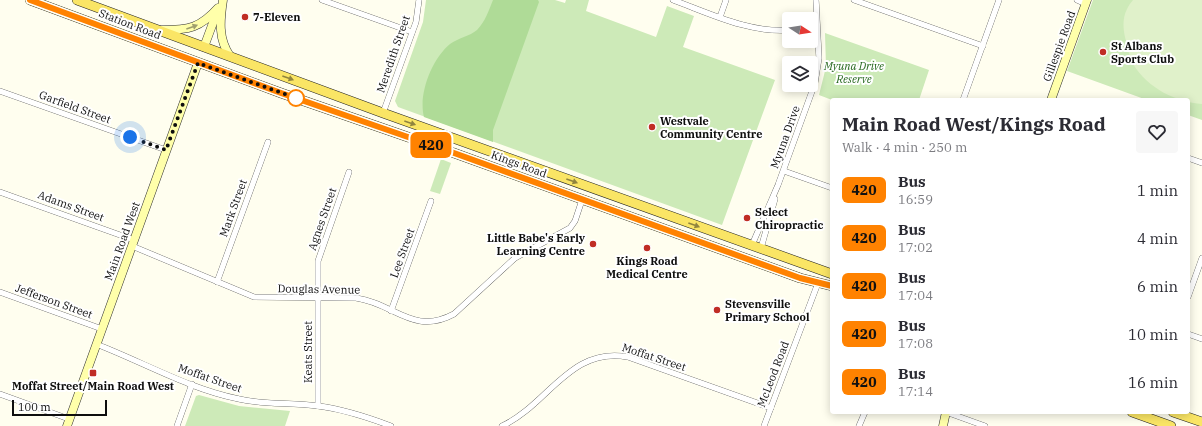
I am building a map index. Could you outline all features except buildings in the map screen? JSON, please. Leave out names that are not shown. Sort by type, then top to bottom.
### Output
[{"type":"main road","name":"Station Road","points":[[30,0],[198,63]]},
{"type":"main road","name":"Station Road","points":[[77,0],[204,47]]},
{"type":"main road","name":"Gillespie Road","points":[[1053,98],[1087,2]]},
{"type":"main road","points":[[198,63],[221,3]]},
{"type":"main road","points":[[160,30],[192,28],[206,20],[221,3]]},
{"type":"main road","points":[[221,3],[222,40],[230,56]]},
{"type":"main road","name":"Kings Road","points":[[204,47],[383,113],[830,273]]},
{"type":"main road","name":"Kings Road","points":[[198,63],[753,261],[830,286]]},
{"type":"main road","name":"Main Road West","points":[[68,422],[198,63]]},
{"type":"main road","points":[[378,126],[383,113]]},
{"type":"main road","points":[[582,200],[587,186]]},
{"type":"main road","points":[[753,261],[756,247]]},
{"type":"main road","points":[[943,426],[946,414]]},
{"type":"main road","points":[[1138,414],[1171,426]]},
{"type":"main road","points":[[1179,414],[1202,422]]},
{"type":"street","points":[[322,0],[412,32]]},
{"type":"street","name":"Meredith Street","points":[[383,113],[417,18],[419,0]]},
{"type":"street","points":[[673,0],[760,30],[782,30]]},
{"type":"street","points":[[720,17],[726,0]]},
{"type":"street","name":"Myuna Drive","points":[[816,0],[817,12]]},
{"type":"street","points":[[854,0],[983,46]]},
{"type":"street","points":[[964,98],[999,0]]},
{"type":"street","points":[[1077,0],[1087,2]]},
{"type":"street","name":"Myuna Drive","points":[[756,247],[818,73],[820,58],[818,28]]},
{"type":"street","name":"Garfield Street","points":[[0,91],[166,150]]},
{"type":"street","name":"Mark Street","points":[[217,282],[268,142]]},
{"type":"street","points":[[1190,159],[1202,163]]},
{"type":"street","points":[[784,171],[830,187]]},
{"type":"street","name":"Agnes Street","points":[[318,298],[317,267],[319,255],[349,172]]},
{"type":"street","name":"Myuna Drive","points":[[756,247],[778,185]]},
{"type":"street","name":"Adams Street","points":[[0,192],[133,243]]},
{"type":"street","name":"Douglas Avenue","points":[[133,243],[217,282],[260,298],[364,299],[414,321],[428,322],[442,319],[454,314],[515,258],[570,228],[575,221],[582,200]]},
{"type":"street","name":"Lee Street","points":[[392,311],[431,201]]},
{"type":"street","points":[[1190,291],[1202,258]]},
{"type":"street","name":"McLeod Road","points":[[764,426],[818,283]]},
{"type":"street","name":"Jefferson Street","points":[[0,292],[102,329]]},
{"type":"street","name":"Keats Street","points":[[318,298],[318,406]]},
{"type":"street","points":[[1190,335],[1202,339]]},
{"type":"street","name":"Moffat Street","points":[[96,344],[192,384],[239,400],[273,404],[318,406],[364,416],[391,426]]},
{"type":"street","name":"Moffat Street","points":[[502,426],[523,413],[580,363],[592,358],[607,355],[628,357],[771,408]]},
{"type":"street","points":[[177,426],[192,384]]},
{"type":"street","points":[[0,394],[68,422]]},
{"type":"street","points":[[859,426],[863,414]]},
{"type":"street","points":[[952,414],[985,426]]},
{"type":"green space","points":[[426,0],[555,0],[565,3],[566,0],[589,0],[586,11],[656,37],[667,6],[694,16],[683,47],[775,80],[722,225],[398,107],[395,101],[423,22]]},
{"type":"green space","points":[[493,0],[538,0],[539,2],[493,130],[493,142],[424,117],[423,98],[432,68],[443,50],[450,44],[471,34],[480,27],[485,20]]},
{"type":"green space","points":[[1093,0],[1202,0],[1202,120],[1190,116],[1190,98],[1141,98],[1067,71]]},
{"type":"green space","points":[[1133,0],[1202,0],[1202,104],[1190,102],[1190,98],[1176,98],[1164,93],[1147,81],[1139,73],[1133,64],[1124,30],[1125,14]]},
{"type":"green space","name":"Myuna Drive Reserve","points":[[825,33],[929,70],[920,98],[830,98],[830,99],[819,95],[826,67]]},
{"type":"green space","points":[[441,159],[451,163],[440,194],[430,191]]},
{"type":"green space","points":[[199,395],[239,406],[290,411],[285,426],[185,426],[196,396]]},
{"type":"bus line","name":"420","points":[[30,0],[99,24],[281,93],[454,153],[800,278],[830,286]]},
{"type":"place","name":"7-Eleven","points":[[245,17]]},
{"type":"place","name":"St Albans Sports Club","points":[[1103,52]]},
{"type":"place","name":"Westvale Community Centre","points":[[652,127]]},
{"type":"place","name":"Select Chiropractic","points":[[747,218]]},
{"type":"place","name":"Little Babe's Early Learning Centre","points":[[593,244]]},
{"type":"place","name":"Kings Road Medical Centre","points":[[647,248]]},
{"type":"place","name":"Stevensville Primary School","points":[[717,310]]},
{"type":"place","name":"Moffat Street/Main Road West","points":[[93,373]]},
{"type":"route","points":[[130,137],[166,150],[198,63],[296,98]]}]
